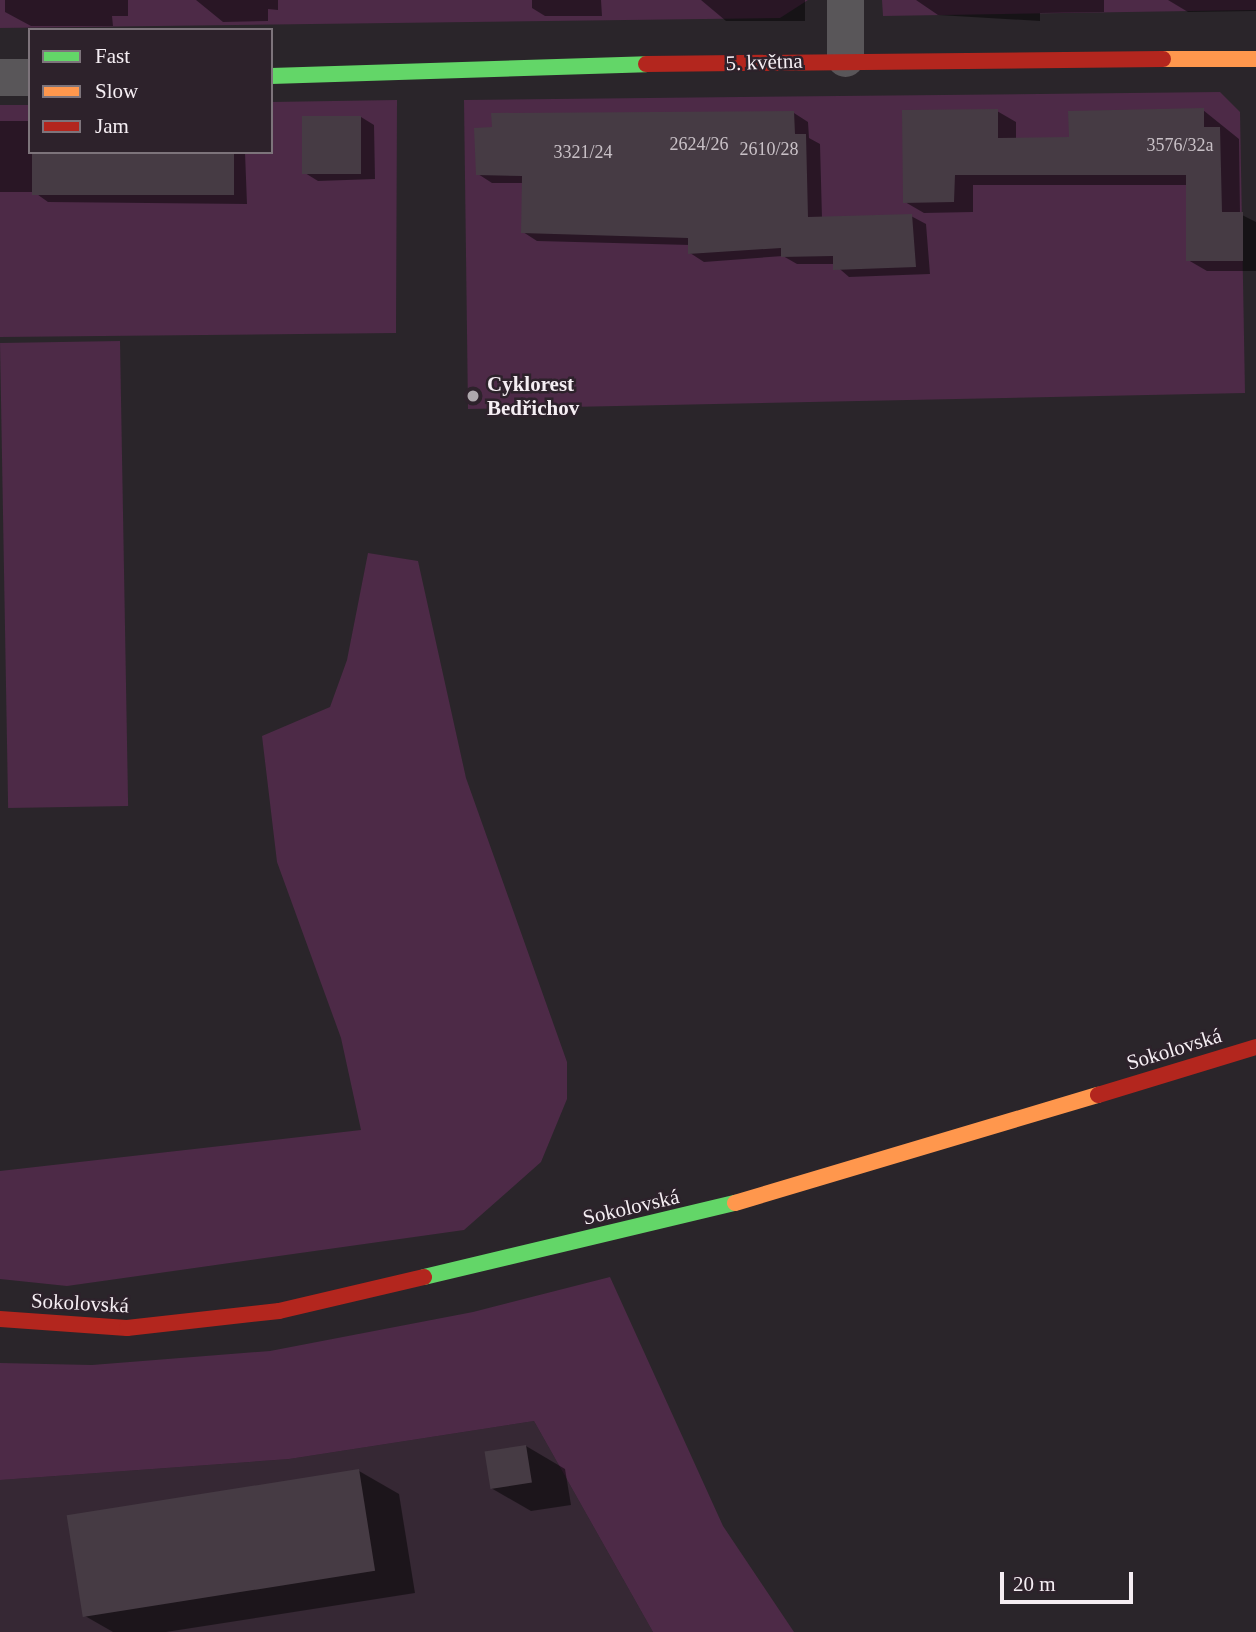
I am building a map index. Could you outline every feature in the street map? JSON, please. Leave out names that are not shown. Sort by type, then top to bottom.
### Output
[{"type":"street","points":[[845,0],[845,58]]},
{"type":"street","name":"5. května","points":[[273,76],[845,58],[1256,59]]},
{"type":"street","points":[[0,77],[28,77]]},
{"type":"street","name":"Sokolovská","points":[[0,1319],[127,1328],[279,1311],[726,1206],[1256,1047]]},
{"type":"shaded area","points":[[0,0],[808,0],[780,18],[0,28]]},
{"type":"shaded area","points":[[882,0],[1256,0],[1256,10],[883,16]]},
{"type":"shaded area","points":[[1220,92],[1240,112],[1245,393],[468,409],[464,100]]},
{"type":"shaded area","points":[[397,100],[396,333],[0,337],[0,105],[28,105],[28,154],[273,154],[273,102]]},
{"type":"shaded area","points":[[120,341],[128,806],[8,808],[0,343]]},
{"type":"shaded area","points":[[368,553],[418,561],[466,778],[567,1062],[567,1099],[541,1162],[464,1230],[67,1286],[0,1279],[0,1171],[361,1130],[341,1038],[277,862],[262,736],[330,707],[347,660]]},
{"type":"shaded area","points":[[610,1277],[723,1526],[794,1632],[653,1632],[534,1421],[289,1459],[0,1480],[0,1363],[92,1365],[270,1351],[473,1312]]},
{"type":"shaded area","points":[[534,1421],[653,1632],[0,1632],[0,1480],[289,1459]]},
{"type":"building","points":[[1204,108],[1204,127],[1220,127],[1222,212],[1243,212],[1243,261],[1186,261],[1186,175],[955,175],[954,202],[903,203],[902,110],[998,109],[998,138],[1069,137],[1068,111]]},
{"type":"building","points":[[794,111],[795,134],[806,134],[808,217],[912,214],[916,267],[833,270],[833,256],[781,257],[781,248],[688,254],[688,238],[521,233],[522,176],[476,175],[474,128],[492,127],[491,113]]},
{"type":"building","points":[[302,116],[361,116],[361,174],[302,174]]},
{"type":"building","points":[[32,154],[234,154],[234,195],[32,195]]},
{"type":"building","points":[[526,1445],[532,1483],[490,1489],[485,1452]]},
{"type":"building","points":[[359,1469],[375,1571],[83,1617],[67,1515]]},
{"type":"traffic: fast","points":[[273,76],[646,64]]},
{"type":"traffic: fast","points":[[424,1277],[735,1203]]},
{"type":"traffic: slow","points":[[1163,59],[1256,59]]},
{"type":"traffic: slow","points":[[735,1203],[1098,1095]]},
{"type":"traffic: jam","points":[[646,64],[1163,59]]},
{"type":"traffic: jam","points":[[1098,1095],[1256,1047]]},
{"type":"traffic: jam","points":[[0,1319],[127,1328],[279,1311],[424,1277]]},
{"type":"place","name":"Cyklorest Bedřichov","points":[[473,396]]}]
